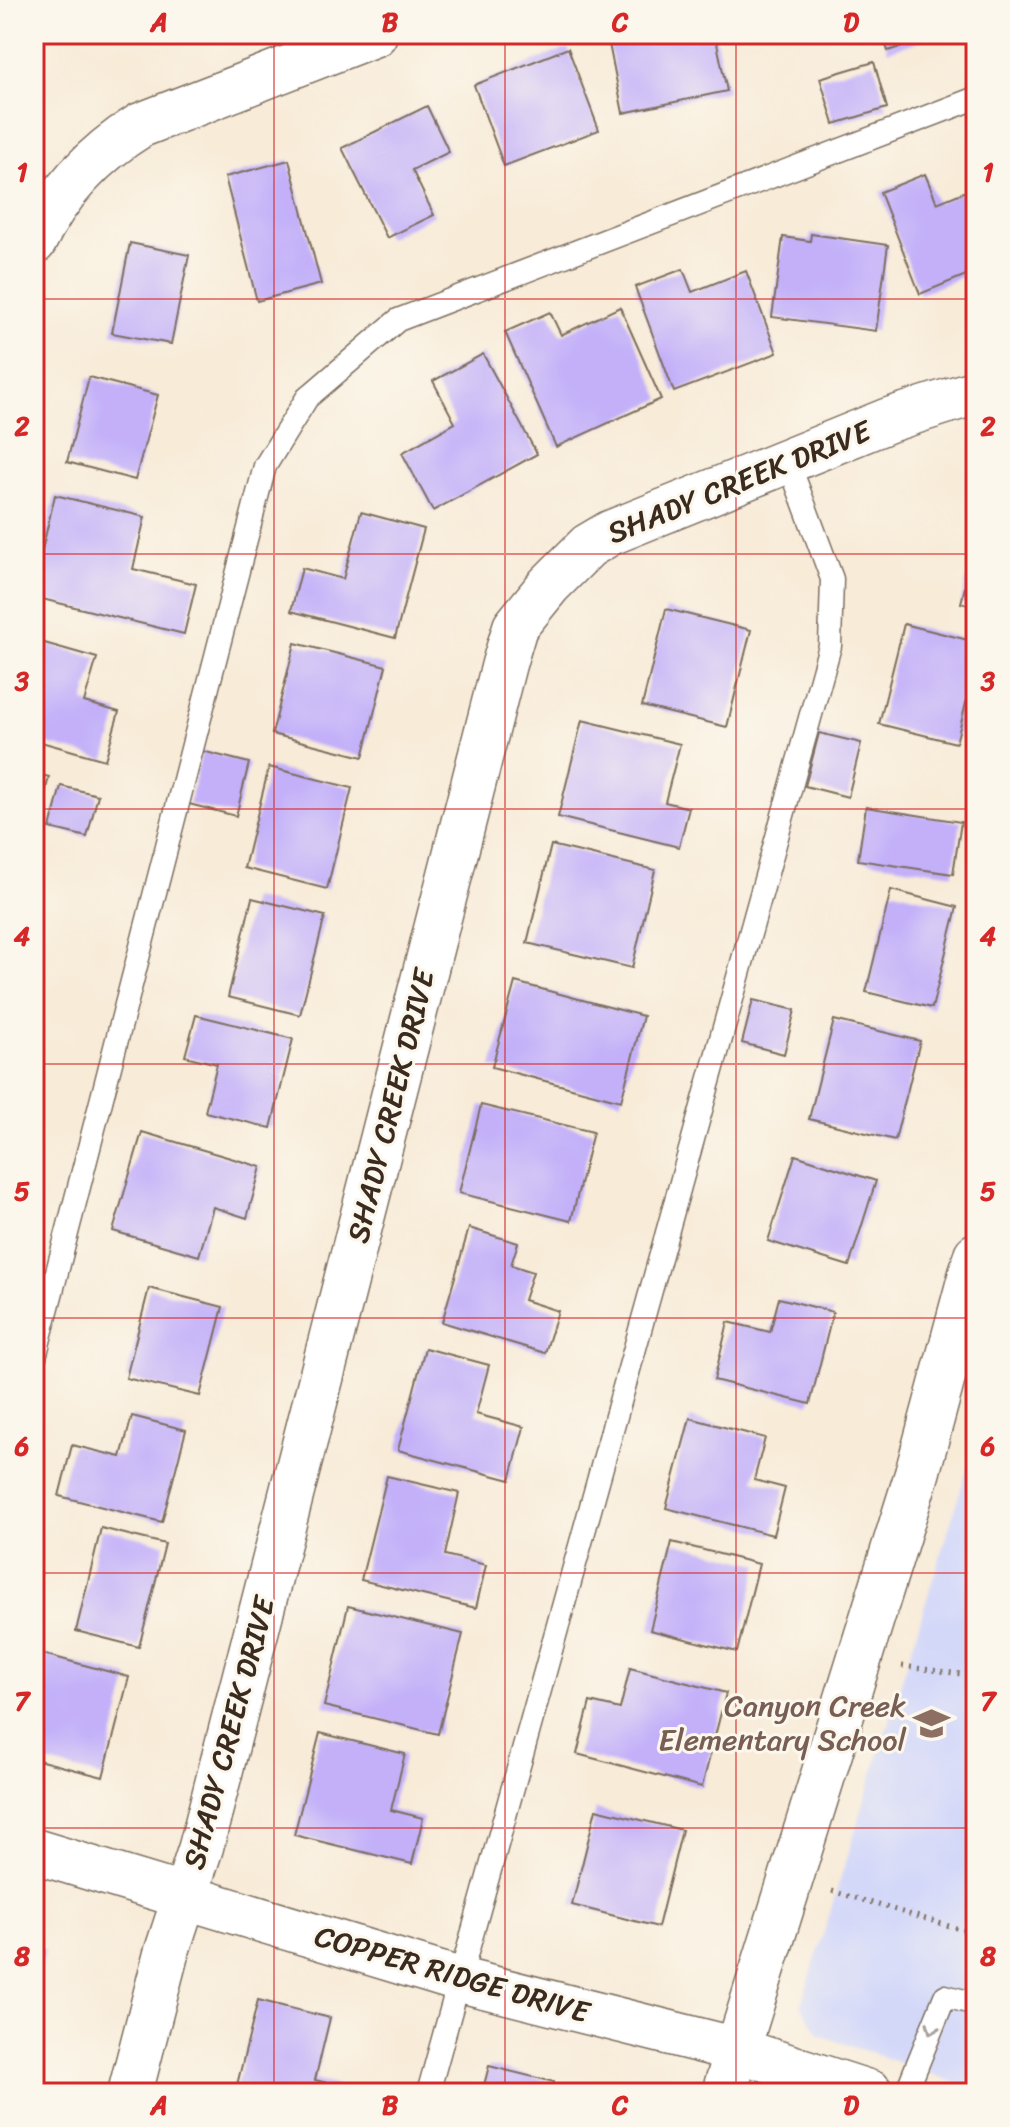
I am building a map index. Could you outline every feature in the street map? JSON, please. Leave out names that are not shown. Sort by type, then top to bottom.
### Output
[{"type":"street","points":[[34,242],[68,185],[115,141],[141,125],[375,34]]},
{"type":"street","name":"SHADY CREEK DRIVE","points":[[130,2093],[166,1954],[201,1847],[515,627],[549,585],[588,546],[610,533],[889,420],[976,392]]},
{"type":"street","points":[[724,2093],[917,1474],[976,1255]]},
{"type":"street","name":"COPPER RIDGE DRIVE","points":[[34,1851],[460,1980],[738,2050],[871,2093]]},
{"type":"lane","points":[[34,1361],[265,466],[307,398],[398,320],[976,98]]},
{"type":"lane","points":[[428,2093],[830,646],[832,579],[788,461]]},
{"type":"lane","points":[[906,2093],[945,1996],[976,2004]]},
{"type":"path","points":[[897,1665],[976,1676]]},
{"type":"path","points":[[831,1891],[976,1934]]},
{"type":"shaded area","name":"Canyon Creek Elementary School","points":[[976,1440],[976,2090],[820,2035],[801,2006]]},
{"type":"building","points":[[607,34],[715,34],[727,91],[623,113]]},
{"type":"building","points":[[882,34],[938,34],[938,35],[888,51]]},
{"type":"building","points":[[568,48],[599,130],[504,166],[474,85]]},
{"type":"building","points":[[874,62],[887,108],[834,124],[820,78]]},
{"type":"building","points":[[427,106],[449,152],[412,170],[434,215],[387,238],[342,148]]},
{"type":"building","points":[[289,160],[321,284],[257,301],[225,177]]},
{"type":"building","points":[[925,174],[937,203],[976,187],[976,271],[920,294],[880,192]]},
{"type":"building","points":[[811,234],[888,245],[876,331],[772,317],[783,237],[810,241]]},
{"type":"building","points":[[130,243],[189,255],[171,344],[112,333]]},
{"type":"building","points":[[683,269],[692,292],[746,271],[777,353],[674,392],[635,287]]},
{"type":"building","points":[[620,307],[661,399],[556,447],[505,332],[550,312],[561,335]]},
{"type":"building","points":[[483,354],[537,454],[433,511],[402,453],[455,423],[433,381]]},
{"type":"building","points":[[89,377],[158,395],[135,480],[67,462]]},
{"type":"building","points":[[55,495],[145,517],[133,569],[196,584],[184,634],[34,597],[34,584]]},
{"type":"building","points":[[361,512],[424,529],[395,638],[291,611],[302,568],[343,579]]},
{"type":"building","points":[[976,547],[976,607],[961,603]]},
{"type":"building","points":[[666,609],[751,630],[727,727],[642,706]]},
{"type":"building","points":[[904,624],[976,642],[976,693],[969,691],[956,743],[879,724]]},
{"type":"building","points":[[34,640],[97,658],[84,702],[119,712],[105,760],[34,740]]},
{"type":"building","points":[[295,643],[386,666],[363,757],[272,734]]},
{"type":"building","points":[[582,720],[680,744],[665,802],[689,808],[679,847],[558,817]]},
{"type":"building","points":[[819,733],[861,743],[848,797],[805,786]]},
{"type":"building","points":[[202,751],[249,763],[236,816],[189,804]]},
{"type":"building","points":[[269,767],[352,788],[327,889],[244,868]]},
{"type":"building","points":[[34,773],[49,777],[35,833],[34,832]]},
{"type":"building","points":[[61,786],[98,795],[87,837],[50,828]]},
{"type":"building","points":[[866,807],[961,822],[953,874],[858,860]]},
{"type":"building","points":[[551,845],[655,870],[632,968],[527,943]]},
{"type":"building","points":[[891,890],[957,907],[932,1008],[866,992]]},
{"type":"building","points":[[252,898],[325,916],[300,1015],[228,997]]},
{"type":"building","points":[[515,982],[643,1016],[621,1101],[492,1067]]},
{"type":"building","points":[[753,1000],[795,1010],[784,1054],[742,1043]]},
{"type":"building","points":[[196,1015],[293,1039],[271,1128],[205,1112],[217,1064],[185,1056]]},
{"type":"building","points":[[834,1020],[920,1041],[895,1140],[809,1119]]},
{"type":"building","points":[[481,1105],[593,1132],[571,1221],[459,1193]]},
{"type":"building","points":[[142,1132],[261,1167],[247,1218],[213,1207],[199,1256],[113,1231]]},
{"type":"building","points":[[795,1155],[876,1181],[849,1266],[768,1241]]},
{"type":"building","points":[[469,1228],[518,1243],[511,1265],[533,1272],[524,1300],[558,1311],[545,1353],[442,1322]]},
{"type":"building","points":[[149,1288],[223,1307],[200,1396],[126,1378]]},
{"type":"building","points":[[779,1298],[833,1312],[810,1404],[714,1380],[728,1322],[770,1332]]},
{"type":"building","points":[[425,1348],[489,1365],[476,1414],[524,1427],[510,1480],[398,1450]]},
{"type":"building","points":[[132,1416],[186,1430],[162,1522],[59,1496],[72,1445],[121,1457]]},
{"type":"building","points":[[690,1418],[765,1438],[754,1480],[785,1488],[773,1535],[666,1508]]},
{"type":"building","points":[[387,1476],[459,1493],[445,1555],[486,1565],[476,1608],[361,1580]]},
{"type":"building","points":[[101,1528],[165,1544],[139,1647],[76,1631]]},
{"type":"building","points":[[672,1542],[759,1564],[737,1652],[650,1630]]},
{"type":"building","points":[[348,1606],[463,1634],[438,1734],[324,1706]]},
{"type":"building","points":[[43,1654],[129,1677],[103,1777],[34,1759],[34,1690]]},
{"type":"building","points":[[630,1668],[726,1693],[702,1787],[577,1754],[590,1702],[620,1709]]},
{"type":"building","points":[[320,1733],[405,1754],[391,1810],[423,1818],[412,1864],[294,1835]]},
{"type":"building","points":[[596,1809],[682,1830],[658,1927],[572,1905]]},
{"type":"building","points":[[34,1947],[45,1950],[35,1991],[34,1991]]},
{"type":"building","points":[[258,2000],[330,2018],[315,2080],[348,2088],[347,2093],[235,2093]]},
{"type":"building","points":[[489,2066],[554,2082],[552,2093],[482,2093]]},
{"type":"place","name":"Canyon Creek Elementary School","points":[[932,1723]]}]
